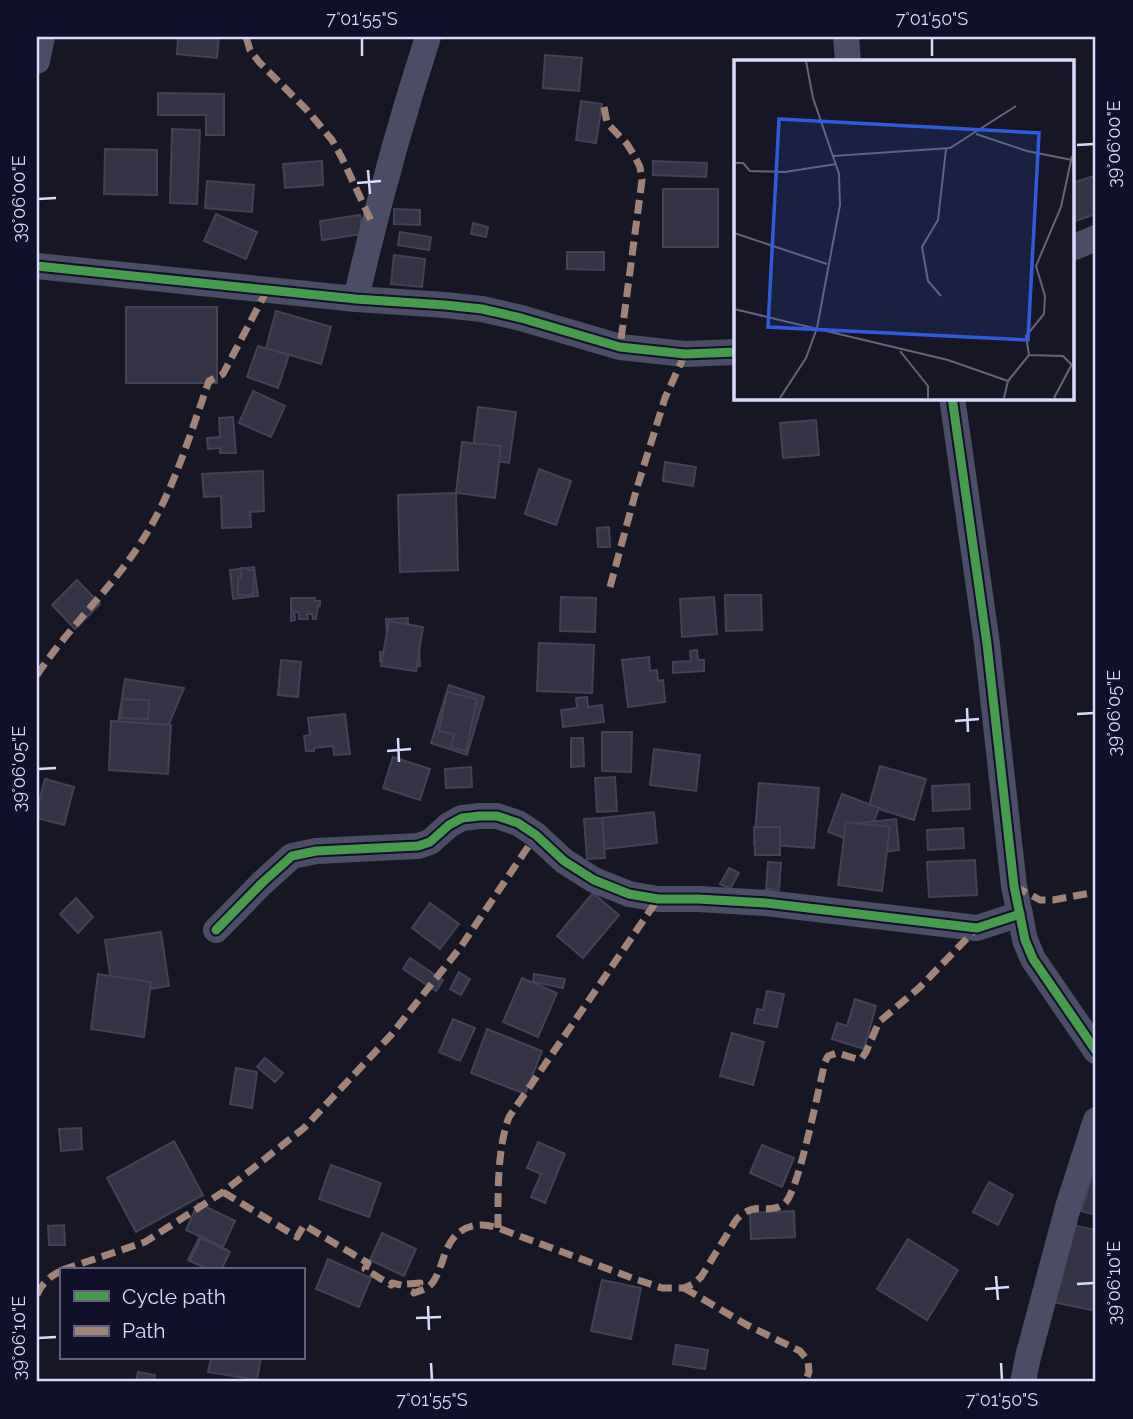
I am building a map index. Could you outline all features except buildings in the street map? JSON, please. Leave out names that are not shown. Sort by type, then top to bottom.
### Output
[{"type":"street","points":[[37,61],[41,37]]},
{"type":"street","points":[[356,299],[397,136],[428,37]]},
{"type":"street","points":[[846,37],[848,60]]},
{"type":"street","points":[[1074,247],[1096,238]]},
{"type":"street","points":[[37,267],[482,309],[620,347],[685,354],[734,352]]},
{"type":"street","points":[[951,399],[987,644],[1013,886],[1032,959],[1096,1051]]},
{"type":"street","points":[[216,930],[292,856],[316,851],[418,846],[430,842],[463,817],[480,816],[518,823],[536,835],[564,861],[594,880],[629,894],[658,899],[766,903],[977,928],[1020,914]]},
{"type":"street","points":[[1023,1382],[1068,1207],[1096,1120]]},
{"type":"marked path","points":[[246,37],[250,50],[259,62],[306,109],[332,140],[373,225]]},
{"type":"marked path","points":[[604,107],[607,123],[634,155],[642,180],[620,347]]},
{"type":"marked path","points":[[37,675],[128,561],[152,525],[179,465],[209,381],[223,374],[267,290]]},
{"type":"marked path","points":[[610,587],[665,398],[685,354]]},
{"type":"marked path","points":[[68,1268],[145,1242],[223,1192],[304,1128],[391,1035],[460,948],[536,835]]},
{"type":"marked path","points":[[1014,886],[1040,900],[1096,892]]},
{"type":"marked path","points":[[498,1228],[500,1157],[509,1117],[658,899]]},
{"type":"marked path","points":[[223,1192],[297,1237],[304,1225],[368,1263],[365,1269],[391,1285],[420,1283],[414,1293],[433,1282],[456,1235],[479,1225],[498,1228],[662,1288],[684,1288],[701,1277],[736,1220],[743,1214],[750,1210],[779,1207],[785,1203],[802,1159],[828,1056],[837,1053],[862,1058],[879,1022],[920,987],[977,928]]},
{"type":"marked path","points":[[37,1295],[47,1280],[60,1272]]},
{"type":"marked path","points":[[684,1288],[747,1325],[800,1351],[808,1361],[809,1372],[805,1382]]},
{"type":"cycle path","points":[[37,266],[356,299],[482,309],[620,347],[685,354],[734,352]]},
{"type":"cycle path","points":[[952,399],[987,644],[1014,886],[1025,940],[1033,959],[1096,1051]]},
{"type":"cycle path","points":[[216,930],[292,856],[316,851],[418,846],[430,842],[449,825],[462,818],[480,816],[497,816],[518,823],[536,835],[564,861],[594,880],[629,894],[658,899],[766,903],[977,928],[1020,914]]}]
